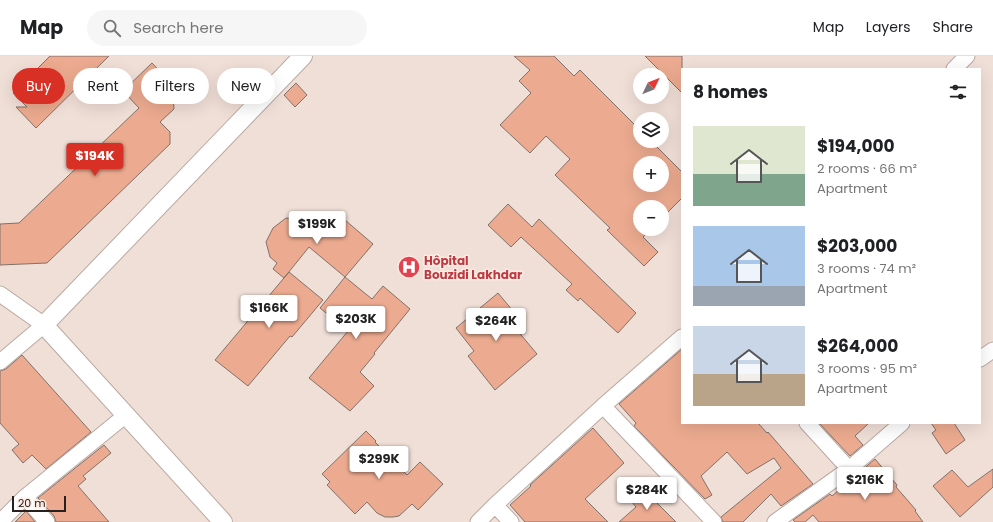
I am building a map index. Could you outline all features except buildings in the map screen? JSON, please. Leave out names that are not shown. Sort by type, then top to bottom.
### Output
[{"type":"street","points":[[0,362],[44,325],[304,56]]},
{"type":"street","points":[[955,68],[967,56]]},
{"type":"street","points":[[0,294],[44,325],[223,522]]},
{"type":"street","points":[[478,522],[603,406],[681,338]]},
{"type":"street","points":[[981,358],[993,350]]},
{"type":"street","points":[[603,406],[714,522]]},
{"type":"street","points":[[0,522],[25,497],[126,415]]},
{"type":"street","points":[[808,424],[849,469]]},
{"type":"street","points":[[775,522],[849,469],[901,424]]},
{"type":"street","points":[[25,497],[47,522]]},
{"type":"street","points":[[495,505],[511,522]]},
{"type":"place","name":"Hôpital Bouzidi Lakhdar","points":[[409,267]]}]
